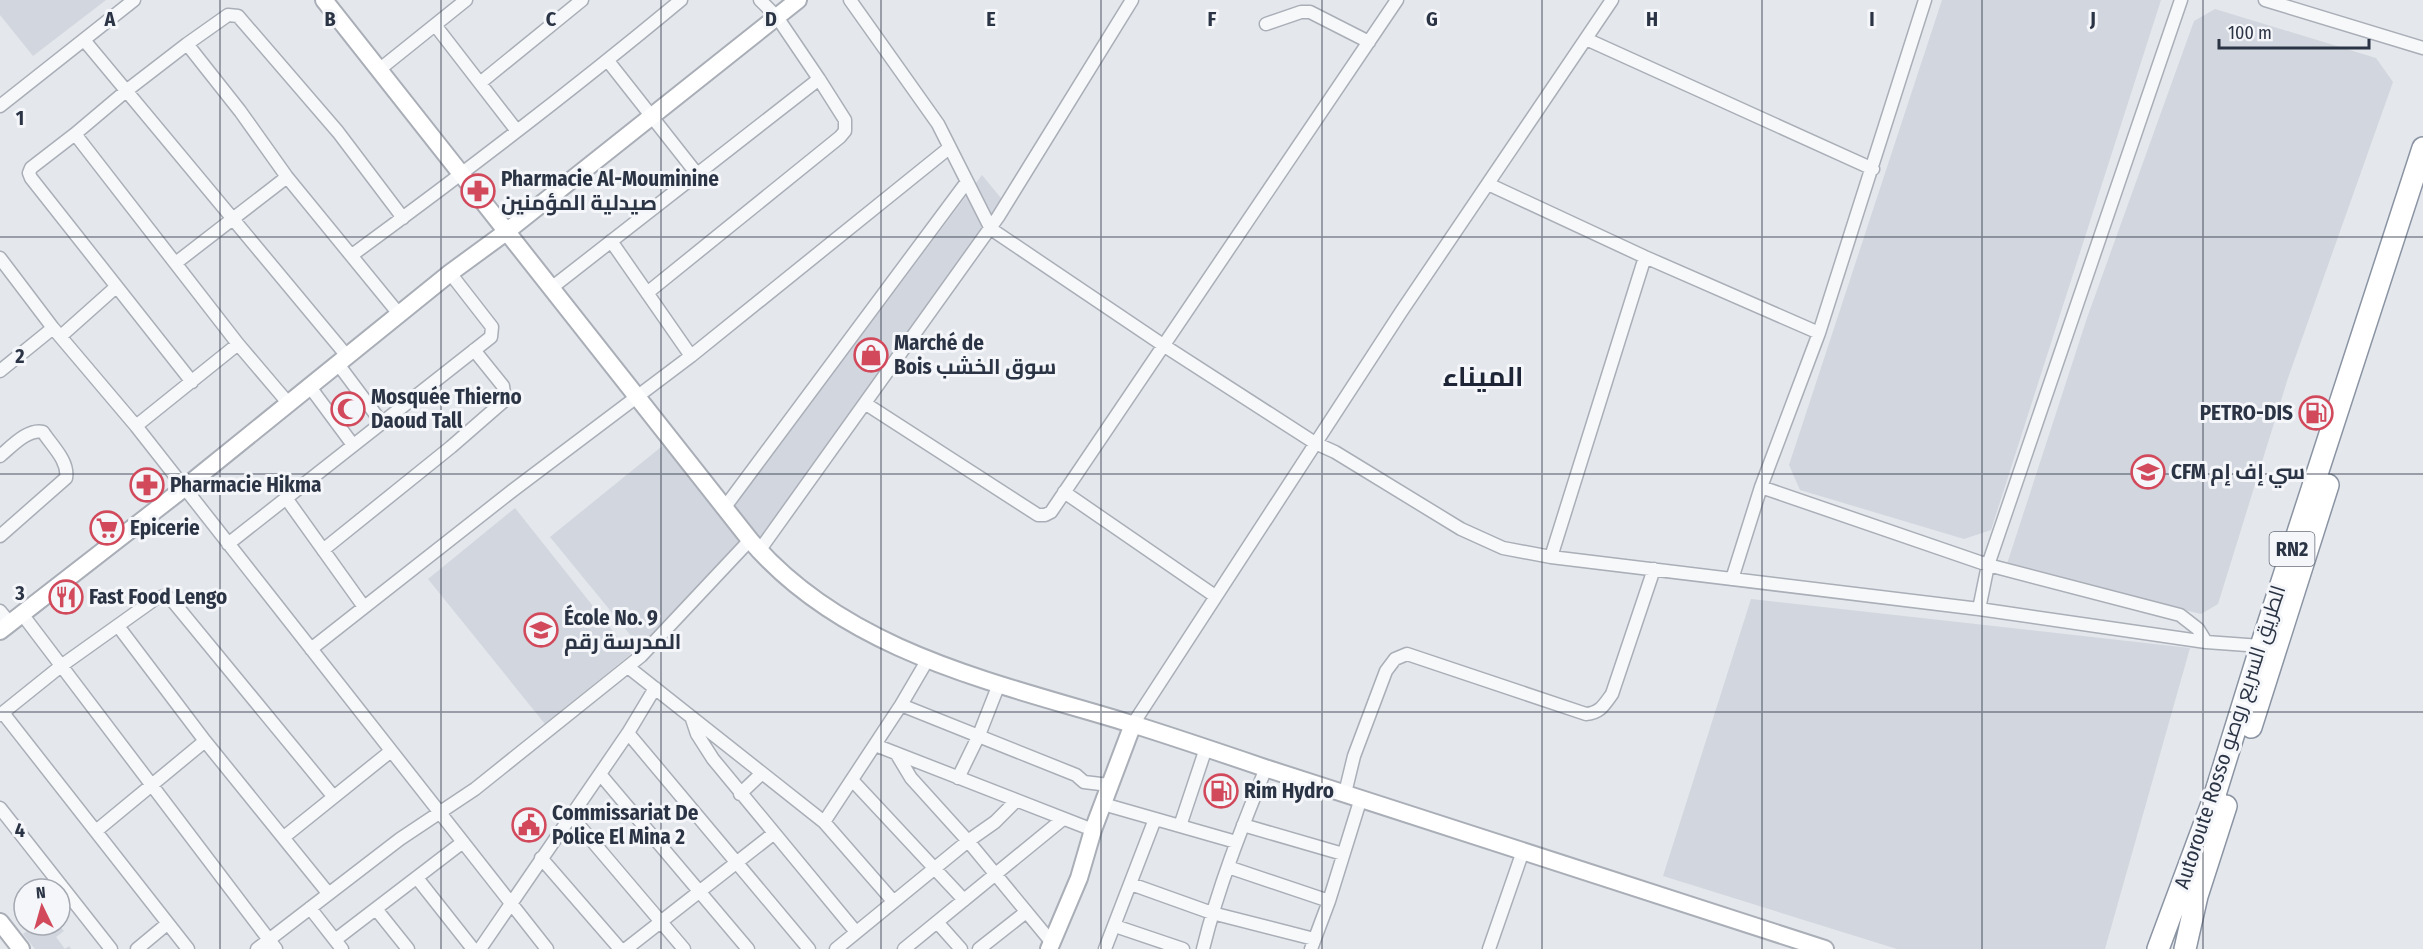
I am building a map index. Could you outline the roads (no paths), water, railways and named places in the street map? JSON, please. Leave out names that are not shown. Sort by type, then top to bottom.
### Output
[{"type":"highway","name":"Autoroute Rosso الطريق السريع روصو","points":[[2158,949],[2213,801],[2423,148]]},
{"type":"highway","name":"Autoroute Rosso الطريق السريع روصو","points":[[2185,949],[2200,885],[2423,188]]},
{"type":"main road","points":[[324,0],[754,545],[809,597],[831,612],[867,634],[999,684],[1132,724],[1825,949]]},
{"type":"main road","points":[[8,620],[184,488],[450,273],[506,232],[798,0]]},
{"type":"main road","points":[[1051,946],[1079,878],[1093,830],[1132,724]]},
{"type":"main road","points":[[0,922],[21,949]]},
{"type":"street","points":[[0,106],[134,0]]},
{"type":"street","points":[[380,69],[466,0]]},
{"type":"street","points":[[480,83],[582,0]]},
{"type":"street","points":[[351,255],[462,175],[608,61],[681,0]]},
{"type":"street","points":[[647,293],[845,131],[844,120],[819,80],[777,17],[760,0]]},
{"type":"street","points":[[850,0],[938,124],[991,229],[1163,345],[1315,443],[1335,452],[1461,529],[1503,549],[1551,557],[1979,609],[2206,642],[2261,646]]},
{"type":"street","points":[[866,404],[1038,515],[1051,512],[1397,0]]},
{"type":"street","points":[[1132,724],[1401,312],[1612,0]]},
{"type":"street","points":[[1732,579],[1761,487],[1819,333],[1925,0]]},
{"type":"street","points":[[1979,609],[1988,565],[2181,0]]},
{"type":"street","points":[[2265,0],[2423,48]]},
{"type":"street","points":[[257,949],[272,944],[328,893],[400,839],[441,813],[628,667],[754,545],[866,404],[991,229],[1128,2]]},
{"type":"street","points":[[1266,24],[1301,12],[1310,12],[1369,42]]},
{"type":"street","points":[[192,382],[54,208],[29,173],[31,168],[126,91],[228,15],[238,16],[338,132],[403,218]]},
{"type":"street","points":[[435,25],[517,131]]},
{"type":"street","points":[[1586,39],[1872,169]]},
{"type":"street","points":[[84,40],[233,219],[342,360],[382,423]]},
{"type":"street","points":[[187,44],[240,111],[287,177],[399,314]]},
{"type":"street","points":[[608,61],[697,174]]},
{"type":"street","points":[[550,289],[819,80]]},
{"type":"street","points":[[75,134],[177,262],[238,344],[289,404]]},
{"type":"street","points":[[310,649],[512,491],[691,356],[949,148]]},
{"type":"street","points":[[177,262],[287,177]]},
{"type":"street","points":[[725,507],[966,183]]},
{"type":"street","points":[[1488,184],[1645,257],[1819,333]]},
{"type":"street","points":[[611,241],[691,356]]},
{"type":"street","points":[[1551,557],[1645,257]]},
{"type":"street","points":[[0,258],[57,332],[136,426],[547,949]]},
{"type":"street","points":[[228,544],[491,337],[492,327],[450,273]]},
{"type":"street","points":[[0,371],[57,332],[116,287]]},
{"type":"street","points":[[136,426],[238,344]]},
{"type":"street","points":[[323,549],[451,447],[505,400],[503,386],[474,350]]},
{"type":"street","points":[[310,387],[353,445]]},
{"type":"street","points":[[0,456],[31,432],[43,432],[65,464],[67,473],[66,478],[0,536]]},
{"type":"street","points":[[1761,487],[1988,565],[2180,615],[2198,630],[2206,642]]},
{"type":"street","points":[[1064,492],[1215,596]]},
{"type":"street","points":[[286,498],[364,607]]},
{"type":"street","points":[[1131,884],[1212,913],[1312,944],[1329,901],[1343,854],[1353,796],[1354,756],[1386,671],[1395,659],[1407,654],[1586,714],[1595,714],[1612,694],[1654,569]]},
{"type":"street","points":[[188,949],[2,714],[61,666],[155,599],[164,596],[171,599],[333,796]]},
{"type":"street","points":[[8,620],[61,666],[272,944]]},
{"type":"street","points":[[118,626],[205,741],[328,893]]},
{"type":"street","points":[[824,822],[901,705],[928,659]]},
{"type":"street","points":[[628,667],[824,822],[893,901]]},
{"type":"street","points":[[958,778],[979,735],[999,684]]},
{"type":"street","points":[[480,949],[628,733],[655,688]]},
{"type":"street","points":[[901,705],[1076,775],[1084,782],[1109,785]]},
{"type":"street","points":[[692,717],[702,742],[740,794],[855,932]]},
{"type":"street","points":[[628,733],[809,949]]},
{"type":"street","points":[[96,831],[205,741]]},
{"type":"street","points":[[875,745],[1093,830]]},
{"type":"street","points":[[1180,826],[1206,748]]},
{"type":"street","points":[[284,837],[391,751]]},
{"type":"street","points":[[896,753],[911,778],[968,841],[1051,946]]},
{"type":"street","points":[[1203,949],[1212,913],[1236,843],[1266,768]]},
{"type":"street","points":[[740,794],[762,773]]},
{"type":"street","points":[[600,774],[748,949]]},
{"type":"street","points":[[852,780],[964,900]]},
{"type":"street","points":[[836,949],[968,841],[995,822],[1016,801]]},
{"type":"street","points":[[1103,804],[1236,843]]},
{"type":"street","points":[[0,808],[111,949]]},
{"type":"street","points":[[571,816],[684,949]]},
{"type":"street","points":[[904,949],[1063,819]]},
{"type":"street","points":[[1105,949],[1155,819]]},
{"type":"street","points":[[1243,825],[1343,854]]},
{"type":"street","points":[[626,949],[773,834]]},
{"type":"street","points":[[310,908],[339,945],[376,909],[463,842]]},
{"type":"street","points":[[1490,949],[1523,851]]},
{"type":"street","points":[[541,858],[620,949]]},
{"type":"street","points":[[1228,867],[1329,901]]},
{"type":"street","points":[[417,878],[473,949]]},
{"type":"street","points":[[376,909],[408,949]]},
{"type":"street","points":[[979,949],[1026,912]]},
{"type":"street","points":[[937,922],[961,949]]},
{"type":"street","points":[[137,949],[167,924]]},
{"type":"street","points":[[1115,926],[1158,945],[1184,949]]},
{"type":"place","name":"Pharmacie Al-Mouminine صيدلية المؤمنين","points":[[478,191]]},
{"type":"place","name":"Marché de Bois سوق الخشب","points":[[871,355]]},
{"type":"place","name":"Mosquée Thierno Daoud Tall","points":[[348,409]]},
{"type":"place","name":"PETRO-DIS","points":[[2316,413]]},
{"type":"place","name":"CFM سي إف إم","points":[[2148,472]]},
{"type":"place","name":"Pharmacie Hikma","points":[[147,485]]},
{"type":"place","name":"Epicerie","points":[[107,528]]},
{"type":"place","name":"Fast Food Lengo","points":[[66,597]]},
{"type":"place","name":"École No. 9 المدرسة رقم","points":[[541,630]]},
{"type":"place","name":"Rim Hydro","points":[[1221,791]]},
{"type":"place","name":"Commissariat De Police El Mina 2","points":[[529,825]]},
{"type":"district","name":"الميناء","points":[[1483,377]]}]
